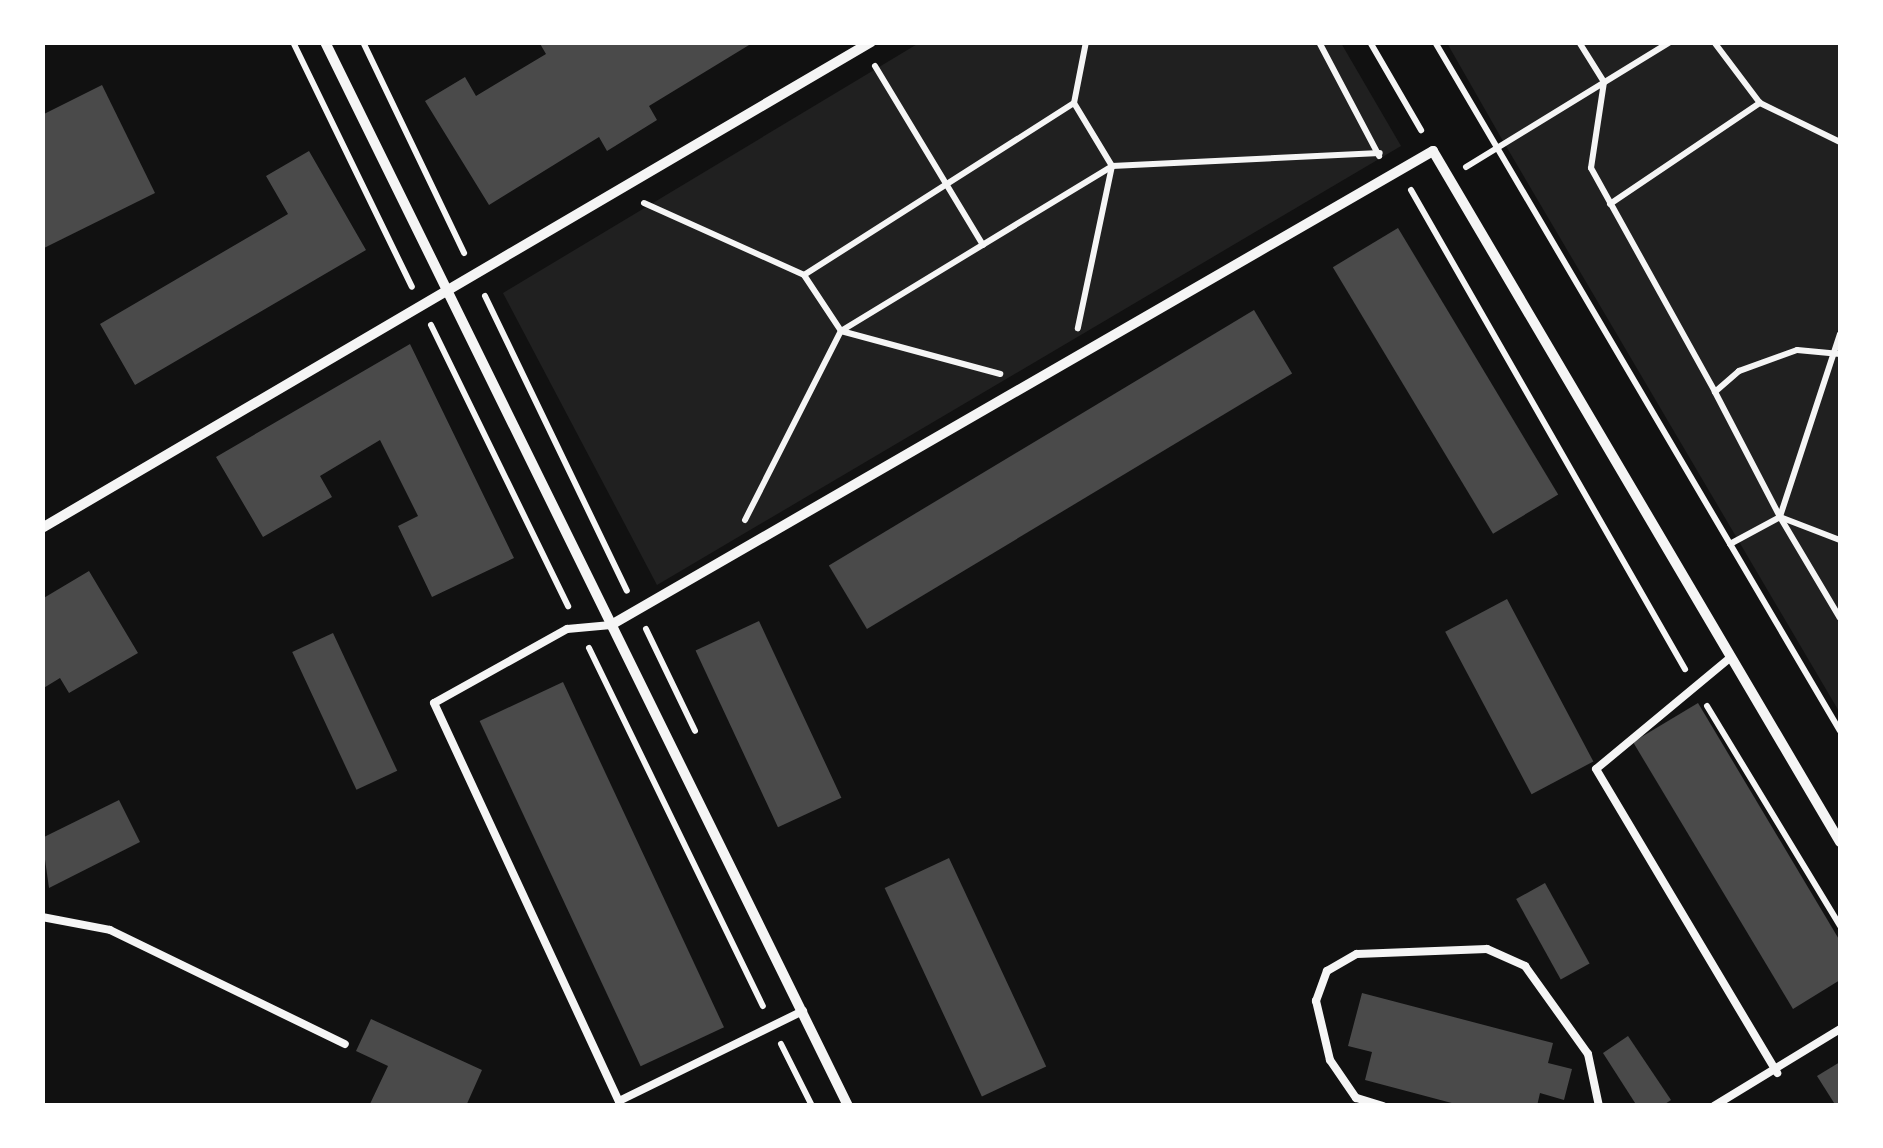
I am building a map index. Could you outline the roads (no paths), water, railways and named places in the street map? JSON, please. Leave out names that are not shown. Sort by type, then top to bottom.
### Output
[{"type":"street","points":[[325,42],[848,1106]]},
{"type":"street","points":[[42,528],[867,45]]},
{"type":"street","points":[[611,625],[1433,151],[1840,842]]},
{"type":"lane","points":[[611,625],[578,628],[434,702],[619,1101],[803,1011]]},
{"type":"lane","points":[[1731,657],[1596,769],[1776,1073]]},
{"type":"lane","points":[[42,917],[110,930],[346,1044]]},
{"type":"lane","points":[[1382,1106],[1356,1098],[1330,1060],[1316,1001],[1327,972],[1357,954],[1487,949],[1525,966],[1578,1039],[1599,1106]]},
{"type":"lane","points":[[1714,1106],[1776,1073],[1840,1029]]}]
